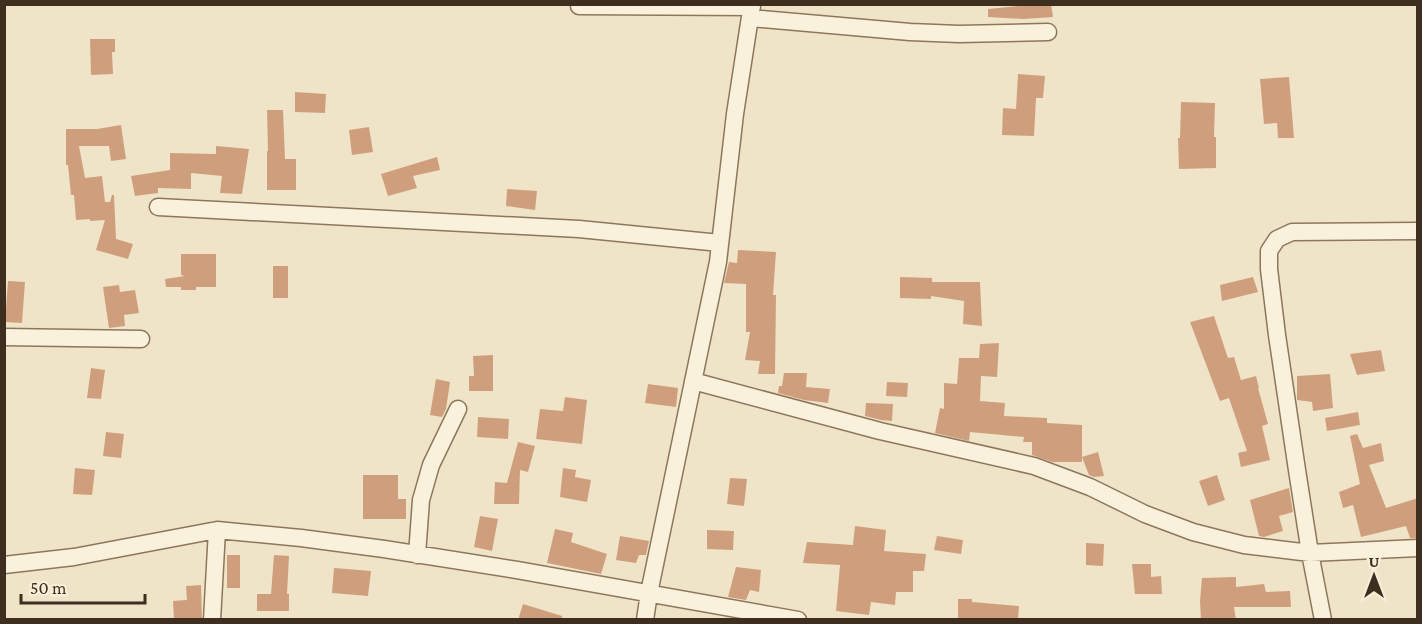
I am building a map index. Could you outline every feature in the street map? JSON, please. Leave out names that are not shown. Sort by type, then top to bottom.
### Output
[{"type":"street","points":[[579,6],[752,10],[910,32],[960,34],[1048,32]]},
{"type":"street","points":[[645,620],[648,593],[718,262],[735,114],[752,10]]},
{"type":"street","points":[[158,207],[579,229],[720,243]]},
{"type":"street","points":[[1323,620],[1310,553],[1277,335],[1269,251],[1276,239],[1292,232],[1418,231]]},
{"type":"street","points":[[4,338],[141,339]]},
{"type":"street","points":[[693,381],[880,431],[1034,466],[1145,514],[1193,532],[1244,545],[1310,553],[1418,548]]},
{"type":"street","points":[[417,555],[421,500],[431,465],[458,409]]},
{"type":"street","points":[[4,565],[74,557],[217,530],[301,538],[517,570],[798,620]]},
{"type":"street","points":[[212,620],[217,530]]},
{"type":"building","points":[[1051,4],[1053,17],[1023,19],[988,17],[988,9]]},
{"type":"building","points":[[90,39],[115,39],[115,52],[112,52],[113,74],[91,75]]},
{"type":"building","points":[[1018,74],[1045,76],[1043,98],[1036,98],[1034,136],[1002,135],[1003,108],[1016,109]]},
{"type":"building","points":[[1289,77],[1294,138],[1278,138],[1277,123],[1264,124],[1260,79]]},
{"type":"building","points":[[295,92],[326,94],[325,113],[295,112]]},
{"type":"building","points":[[1181,102],[1215,103],[1216,168],[1179,169],[1178,138],[1180,138]]},
{"type":"building","points":[[267,110],[283,110],[285,159],[296,159],[296,190],[267,190]]},
{"type":"building","points":[[121,125],[126,159],[111,161],[109,146],[79,146],[85,178],[102,176],[105,202],[110,202],[114,195],[116,239],[133,244],[128,259],[96,250],[105,220],[76,220],[74,195],[71,195],[68,165],[66,165],[66,129],[97,129]]},
{"type":"building","points":[[369,127],[373,152],[352,155],[349,130]]},
{"type":"building","points":[[216,146],[249,149],[242,194],[220,193],[222,176],[191,173],[191,189],[158,188],[158,193],[135,196],[131,176],[170,170],[170,153],[216,154]]},
{"type":"building","points":[[437,157],[440,170],[413,176],[417,188],[388,196],[381,174]]},
{"type":"building","points":[[507,189],[537,191],[535,210],[506,206]]},
{"type":"building","points":[[738,250],[776,252],[773,295],[776,295],[775,374],[758,374],[760,361],[745,360],[750,332],[746,332],[746,284],[724,283],[729,262],[737,263]]},
{"type":"building","points":[[181,254],[216,254],[216,287],[181,290],[181,287],[166,287],[165,279],[185,276],[181,275]]},
{"type":"building","points":[[273,266],[288,266],[288,298],[273,298]]},
{"type":"building","points":[[900,277],[932,278],[932,282],[980,282],[982,326],[963,324],[964,301],[931,296],[931,299],[900,298]]},
{"type":"building","points":[[1253,277],[1258,292],[1222,301],[1220,285]]},
{"type":"building","points":[[8,281],[25,282],[22,323],[5,322]]},
{"type":"building","points":[[119,285],[120,292],[135,290],[139,313],[124,315],[125,326],[109,328],[103,287]]},
{"type":"building","points":[[1214,316],[1228,358],[1234,357],[1241,380],[1256,376],[1268,424],[1262,426],[1270,460],[1241,467],[1238,453],[1247,451],[1229,398],[1220,401],[1190,322]]},
{"type":"building","points":[[999,343],[997,377],[981,376],[980,401],[1005,403],[1004,416],[1047,418],[1047,423],[1082,425],[1082,462],[1052,462],[1032,455],[1032,442],[1023,442],[1024,437],[970,432],[969,441],[935,433],[940,408],[944,409],[944,383],[957,384],[959,358],[979,358],[980,344]]},
{"type":"building","points":[[1381,350],[1385,371],[1357,375],[1350,354]]},
{"type":"building","points":[[493,355],[493,391],[469,391],[469,376],[474,376],[473,356]]},
{"type":"building","points":[[91,368],[105,370],[101,399],[87,398]]},
{"type":"building","points":[[784,373],[807,373],[806,387],[830,389],[828,403],[778,393],[779,386],[782,386]]},
{"type":"building","points":[[1330,374],[1333,408],[1313,411],[1312,402],[1297,400],[1297,376]]},
{"type":"building","points":[[436,379],[450,382],[446,409],[442,417],[430,415]]},
{"type":"building","points":[[887,382],[908,383],[907,397],[886,396]]},
{"type":"building","points":[[648,384],[678,388],[676,407],[645,403]]},
{"type":"building","points":[[565,397],[587,400],[582,444],[536,439],[540,409],[563,411]]},
{"type":"building","points":[[866,403],[893,404],[892,421],[865,416]]},
{"type":"building","points":[[1358,412],[1360,425],[1327,431],[1325,418]]},
{"type":"building","points":[[478,417],[509,419],[508,439],[477,437]]},
{"type":"building","points":[[106,432],[124,434],[121,458],[103,456]]},
{"type":"building","points":[[1357,434],[1363,448],[1381,443],[1384,461],[1369,465],[1386,508],[1418,498],[1418,538],[1410,538],[1406,526],[1361,537],[1353,505],[1343,508],[1339,492],[1360,484],[1350,436]]},
{"type":"building","points":[[518,442],[535,446],[528,472],[520,470],[519,504],[494,504],[495,482],[507,483]]},
{"type":"building","points":[[1098,452],[1104,476],[1094,477],[1089,475],[1082,457]]},
{"type":"building","points":[[75,468],[95,470],[92,495],[73,494]]},
{"type":"building","points":[[563,468],[576,470],[575,477],[591,480],[587,502],[560,497]]},
{"type":"building","points":[[363,475],[398,475],[398,499],[406,499],[406,519],[363,519]]},
{"type":"building","points":[[1217,475],[1225,500],[1208,506],[1199,481]]},
{"type":"building","points":[[730,478],[747,479],[744,506],[727,504]]},
{"type":"building","points":[[1289,488],[1293,512],[1279,516],[1283,531],[1264,537],[1259,536],[1250,500]]},
{"type":"building","points":[[480,516],[498,519],[492,551],[474,547]]},
{"type":"building","points":[[855,526],[886,530],[884,551],[926,554],[924,571],[913,571],[913,592],[896,592],[895,605],[871,602],[869,615],[836,611],[840,565],[803,563],[807,542],[853,545]]},
{"type":"building","points":[[555,529],[573,533],[571,542],[607,554],[601,574],[547,563]]},
{"type":"building","points":[[707,530],[734,531],[733,550],[707,549]]},
{"type":"building","points":[[620,536],[649,541],[646,555],[639,555],[636,563],[616,560]]},
{"type":"building","points":[[937,536],[963,540],[961,554],[934,550]]},
{"type":"building","points":[[1086,543],[1104,544],[1103,566],[1086,565]]},
{"type":"building","points":[[227,555],[240,555],[240,588],[227,588]]},
{"type":"building","points":[[274,555],[289,556],[287,594],[289,594],[289,611],[257,611],[257,594],[271,594]]},
{"type":"building","points":[[1132,564],[1151,564],[1151,577],[1161,576],[1162,594],[1135,594]]},
{"type":"building","points":[[736,567],[761,570],[759,592],[750,590],[746,600],[728,597]]},
{"type":"building","points":[[334,568],[371,571],[368,596],[332,593]]},
{"type":"building","points":[[1236,577],[1236,587],[1264,584],[1266,592],[1290,591],[1291,607],[1234,607],[1236,620],[1201,620],[1202,578]]},
{"type":"building","points":[[201,585],[202,619],[174,620],[173,601],[187,600],[186,586]]},
{"type":"building","points":[[958,599],[1019,606],[1018,620],[958,620]]},
{"type":"building","points":[[523,604],[562,616],[562,620],[518,620]]}]
